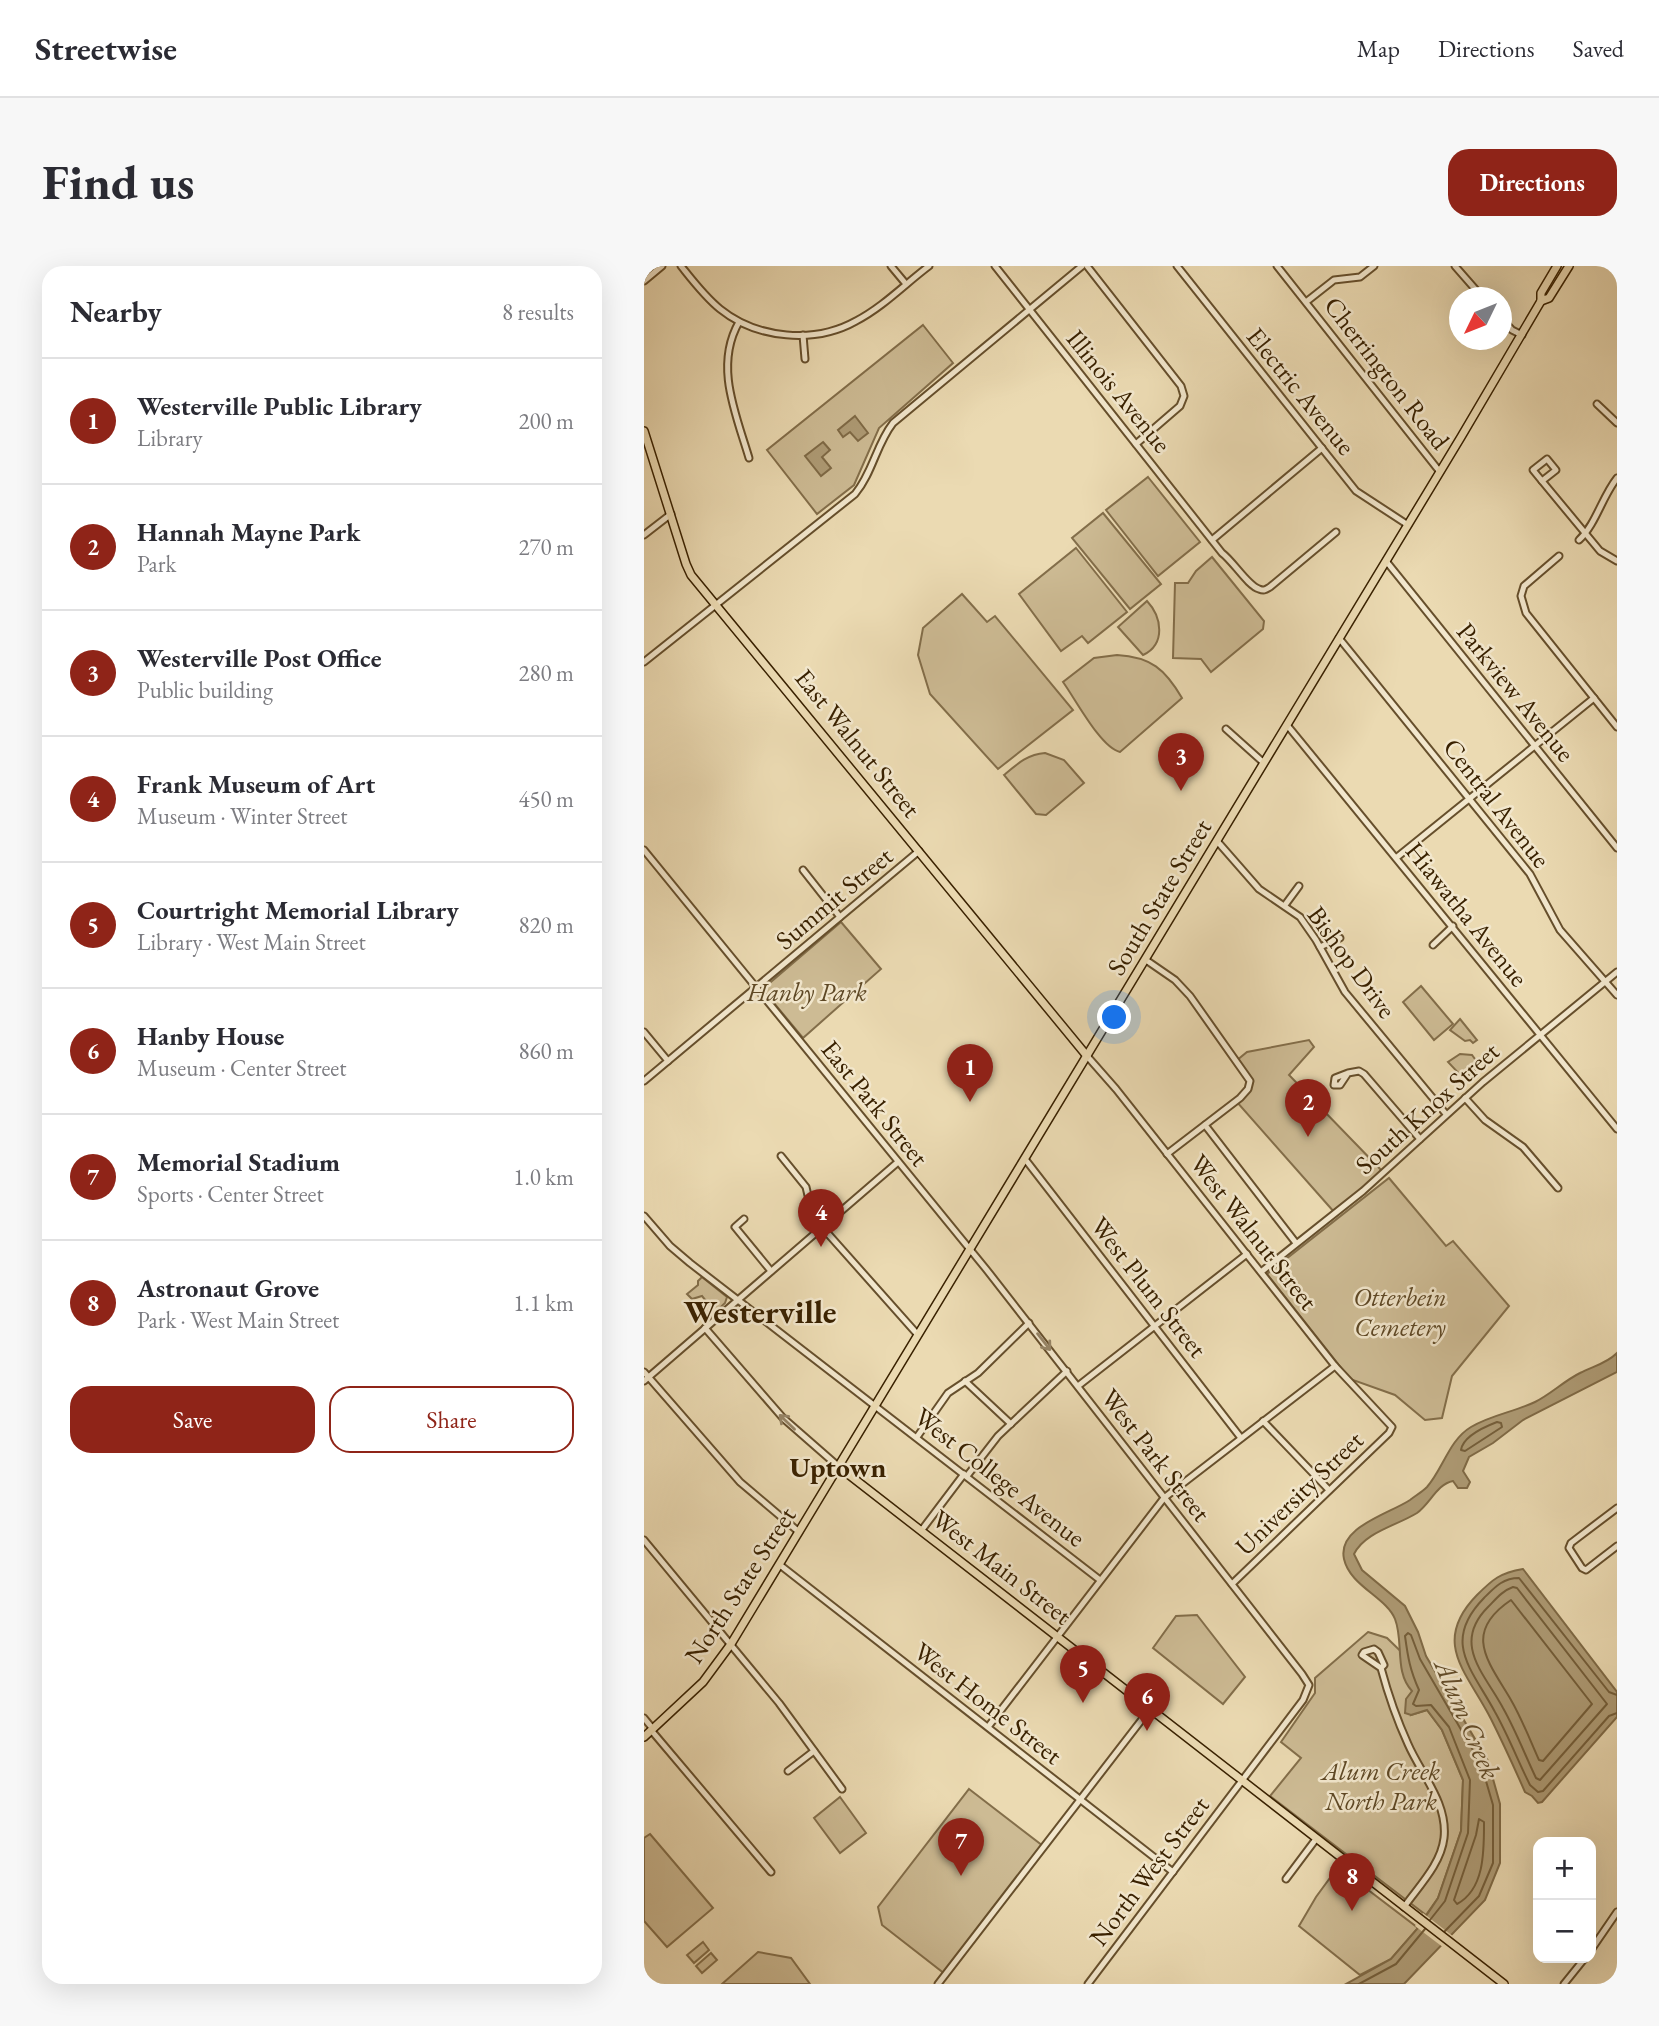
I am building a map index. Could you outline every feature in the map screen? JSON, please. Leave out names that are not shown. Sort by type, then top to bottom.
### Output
[{"type":"main road","name":"South State Street","points":[[875,1406],[1522,335],[1569,266]]},
{"type":"main road","name":"South State Street","points":[[1545,300],[1541,293],[1558,267]]},
{"type":"main road","points":[[1558,267],[1558,284]]},
{"type":"main road","name":"East Walnut Street","points":[[644,430],[685,564],[691,575],[1087,1056]]},
{"type":"main road","name":"North State Street","points":[[644,1737],[703,1682],[731,1644],[875,1406]]},
{"type":"main road","name":"West Main Street","points":[[839,1467],[1504,1984]]},
{"type":"street","points":[[644,282],[662,266]]},
{"type":"street","points":[[681,266],[712,302],[739,322],[767,332],[803,335],[830,332],[857,321],[929,266]]},
{"type":"street","points":[[891,266],[906,284]]},
{"type":"street","name":"Illinois Avenue","points":[[995,266],[1212,540],[1255,587],[1264,590],[1336,532]]},
{"type":"street","points":[[644,662],[855,494],[869,475],[882,439],[893,423],[1084,266],[1181,386],[1183,392],[1180,406],[1136,444]]},
{"type":"street","name":"Electric Avenue","points":[[1177,266],[1356,491],[1408,524]]},
{"type":"street","name":"Cherrington Road","points":[[1277,266],[1440,472]]},
{"type":"street","points":[[1306,302],[1334,280],[1360,277],[1374,266]]},
{"type":"street","points":[[1455,266],[1473,287]]},
{"type":"street","points":[[739,322],[729,347],[727,382],[749,458]]},
{"type":"street","points":[[1512,329],[1522,335]]},
{"type":"street","points":[[803,335],[805,359]]},
{"type":"street","points":[[1597,404],[1617,423]]},
{"type":"street","points":[[1212,540],[1322,448]]},
{"type":"street","points":[[1579,540],[1586,534],[1604,497],[1617,478]]},
{"type":"street","points":[[1542,481],[1600,551],[1617,561]]},
{"type":"street","points":[[644,536],[671,514]]},
{"type":"street","points":[[1559,556],[1524,586],[1521,596],[1525,613],[1617,727]]},
{"type":"street","name":"Parkview Avenue","points":[[1386,561],[1617,848]]},
{"type":"street","name":"Central Avenue","points":[[1339,638],[1530,874],[1560,930],[1617,995]]},
{"type":"street","points":[[1396,858],[1594,698]]},
{"type":"street","name":"Hiawatha Avenue","points":[[1287,724],[1617,1129]]},
{"type":"street","points":[[1226,729],[1264,764]]},
{"type":"street","name":"Bishop Drive","points":[[1217,841],[1259,889],[1285,905],[1309,928],[1345,992],[1446,1114]]},
{"type":"street","name":"East Park Street","points":[[644,850],[646,858],[970,1250]]},
{"type":"street","name":"Summit Street","points":[[644,1081],[919,851]]},
{"type":"street","points":[[803,870],[840,917]]},
{"type":"street","points":[[1285,905],[1299,886]]},
{"type":"street","points":[[1433,945],[1453,926]]},
{"type":"street","points":[[1320,947],[1340,939]]},
{"type":"street","points":[[1146,960],[1175,980],[1190,996],[1249,1077],[1250,1084],[1240,1098],[1167,1154]]},
{"type":"street","name":"South Knox Street","points":[[1261,1272],[1363,1191],[1446,1114],[1617,972]]},
{"type":"street","points":[[644,1032],[668,1061]]},
{"type":"street","name":"West Walnut Street","points":[[1087,1056],[1335,1366],[1392,1429]]},
{"type":"street","points":[[1348,1073],[1359,1071],[1364,1074],[1420,1139]]},
{"type":"street","points":[[1465,1098],[1485,1120],[1523,1147],[1558,1188]]},
{"type":"street","points":[[1205,1125],[1296,1243]]},
{"type":"street","points":[[781,1156],[806,1187],[809,1200],[825,1224],[918,1335]]},
{"type":"street","name":"West Plum Street","points":[[1025,1159],[1241,1438]]},
{"type":"street","points":[[799,1532],[740,1482],[645,1377],[898,1162]]},
{"type":"street","name":"West College Avenue","points":[[644,1216],[675,1251],[1100,1580]]},
{"type":"street","points":[[744,1219],[735,1227],[771,1271]]},
{"type":"street","name":"West Park Street","points":[[970,1250],[1078,1385],[1308,1685]]},
{"type":"street","points":[[1078,1385],[1247,1254]]},
{"type":"street","points":[[917,1437],[941,1400],[978,1373],[1030,1324]]},
{"type":"street","points":[[705,1328],[783,1418],[839,1467]]},
{"type":"street","points":[[988,1727],[1164,1498],[1335,1366]]},
{"type":"street","points":[[921,1531],[998,1436],[1067,1371]]},
{"type":"street","points":[[965,1381],[1011,1424]]},
{"type":"street","points":[[1263,1421],[1329,1490]]},
{"type":"street","name":"University Street","points":[[1232,1584],[1392,1429]]},
{"type":"street","points":[[1617,1508],[1571,1543],[1570,1551],[1586,1570],[1617,1546]]},
{"type":"street","points":[[644,1540],[731,1644],[842,1790]]},
{"type":"street","name":"West Home Street","points":[[780,1565],[1172,1872]]},
{"type":"street","points":[[1381,1668],[1408,1746],[1436,1796],[1443,1819],[1444,1838],[1440,1852],[1429,1874],[1404,1907]]},
{"type":"street","name":"North West Street","points":[[1088,1984],[1303,1700],[1308,1685]]},
{"type":"street","points":[[938,1984],[1150,1709]]},
{"type":"street","points":[[644,1718],[771,1872]]},
{"type":"street","points":[[788,1771],[814,1751]]},
{"type":"street","points":[[1286,1879],[1316,1839]]},
{"type":"street","points":[[1596,1943],[1617,1912]]},
{"type":"street","points":[[1564,1984],[1581,1963]]},
{"type":"green space","points":[[923,325],[953,363],[879,428],[854,485],[817,514],[767,450]]},
{"type":"green space","points":[[1148,477],[1200,542],[1158,576],[1106,510]]},
{"type":"green space","points":[[1103,513],[1161,584],[1130,609],[1072,538]]},
{"type":"green space","points":[[1076,548],[1127,612],[1088,643],[1082,636],[1061,651],[1019,594]]},
{"type":"green space","points":[[1212,557],[1264,621],[1263,629],[1211,672],[1201,659],[1173,658],[1175,583],[1188,583],[1196,571]]},
{"type":"green space","points":[[962,594],[987,622],[995,616],[1073,710],[998,769],[930,694],[918,655],[923,628]]},
{"type":"green space","points":[[1147,601],[1156,615],[1159,630],[1155,644],[1143,655],[1118,627]]},
{"type":"green space","points":[[1117,655],[1139,658],[1156,666],[1182,698],[1120,752],[1113,749],[1097,733],[1063,682],[1094,658]]},
{"type":"green space","points":[[1045,753],[1064,760],[1084,783],[1046,815],[1036,814],[1004,775],[1028,757]]},
{"type":"green space","name":"Hanby Park","points":[[841,922],[881,969],[803,1038],[764,991],[765,987]]},
{"type":"green space","points":[[1421,986],[1453,1024],[1434,1040],[1403,1002]]},
{"type":"green space","points":[[1460,1019],[1477,1040],[1473,1043],[1470,1040],[1465,1041],[1450,1030]]},
{"type":"green space","points":[[1309,1040],[1314,1047],[1289,1075],[1384,1173],[1335,1213],[1236,1101],[1250,1084],[1236,1061],[1247,1052]]},
{"type":"green space","points":[[1460,1054],[1472,1055],[1480,1066],[1464,1079],[1448,1062]]},
{"type":"green space","name":"Otterbein Cemetery","points":[[1389,1178],[1446,1246],[1453,1241],[1509,1306],[1452,1376],[1442,1418],[1425,1420],[1395,1395],[1350,1379],[1267,1274]]},
{"type":"green space","points":[[702,1277],[727,1297],[725,1303],[709,1318],[706,1315],[711,1307],[702,1296],[692,1299],[687,1294],[698,1285]]},
{"type":"green space","points":[[1197,1615],[1245,1677],[1223,1704],[1153,1648],[1176,1616]]},
{"type":"green space","name":"Alum Creek North Park","points":[[1368,1632],[1387,1638],[1419,1669],[1411,1715],[1427,1710],[1442,1730],[1463,1780],[1461,1831],[1438,1898],[1426,1915],[1270,1796],[1301,1758],[1281,1742],[1315,1693],[1315,1678]]},
{"type":"green space","points":[[969,1789],[1043,1846],[945,1974],[882,1925],[878,1907]]},
{"type":"green space","points":[[840,1797],[866,1833],[840,1853],[814,1818]]},
{"type":"green space","points":[[650,1834],[713,1908],[667,1947],[644,1921],[644,1838]]},
{"type":"green space","points":[[1338,1867],[1418,1928],[1391,1959],[1360,1975],[1299,1926]]},
{"type":"green space","points":[[703,1942],[709,1950],[694,1963],[687,1955]]},
{"type":"green space","points":[[758,1952],[791,1958],[810,1984],[722,1984]]},
{"type":"green space","points":[[711,1953],[717,1960],[702,1973],[696,1966]]},
{"type":"water","points":[[855,416],[868,433],[858,441],[850,432],[843,437],[838,430]]},
{"type":"water","points":[[823,442],[830,450],[822,457],[831,468],[821,476],[805,456]]},
{"type":"water","points":[[1617,1353],[1617,1372],[1523,1420],[1469,1457],[1463,1471],[1470,1482],[1467,1488],[1458,1488],[1453,1481],[1447,1483],[1417,1513],[1373,1535],[1359,1546],[1354,1554],[1362,1570],[1405,1606],[1426,1656],[1488,1761],[1500,1804],[1500,1863],[1485,1900],[1404,1984],[1346,1984],[1391,1959],[1418,1928],[1438,1898],[1461,1831],[1463,1780],[1442,1730],[1427,1710],[1411,1715],[1405,1713],[1406,1699],[1412,1691],[1406,1683],[1401,1666],[1398,1628],[1390,1611],[1353,1577],[1348,1568],[1344,1559],[1344,1548],[1348,1538],[1366,1523],[1410,1500],[1427,1487],[1457,1439],[1471,1427],[1535,1402],[1574,1376]]},
{"type":"water","points":[[1523,1569],[1617,1692],[1617,1717],[1542,1802],[1538,1803],[1525,1792],[1491,1719],[1464,1672],[1455,1643],[1456,1628],[1463,1612],[1477,1595],[1497,1578]]},
{"type":"pier","points":[[1423,1913],[1454,1937],[1444,1948],[1415,1926]]},
{"type":"place","name":"Westerville Post Office","points":[[1181,791]]},
{"type":"place","name":"Westerville Public Library","points":[[970,1102]]},
{"type":"place","name":"Hannah Mayne Park","points":[[1308,1137]]},
{"type":"place","name":"Frank Museum of Art","points":[[821,1247]]},
{"type":"place","name":"Courtright Memorial Library","points":[[1083,1703]]},
{"type":"place","name":"Hanby House","points":[[1147,1731]]},
{"type":"place","name":"Memorial Stadium","points":[[961,1876]]},
{"type":"place","name":"Astronaut Grove","points":[[1352,1911]]},
{"type":"district","name":"Westerville","points":[[760,1311]]},
{"type":"district","name":"Uptown","points":[[838,1467]]},
{"type":"water label","name":"Alum Creek","points":[[1468,1719]]}]
